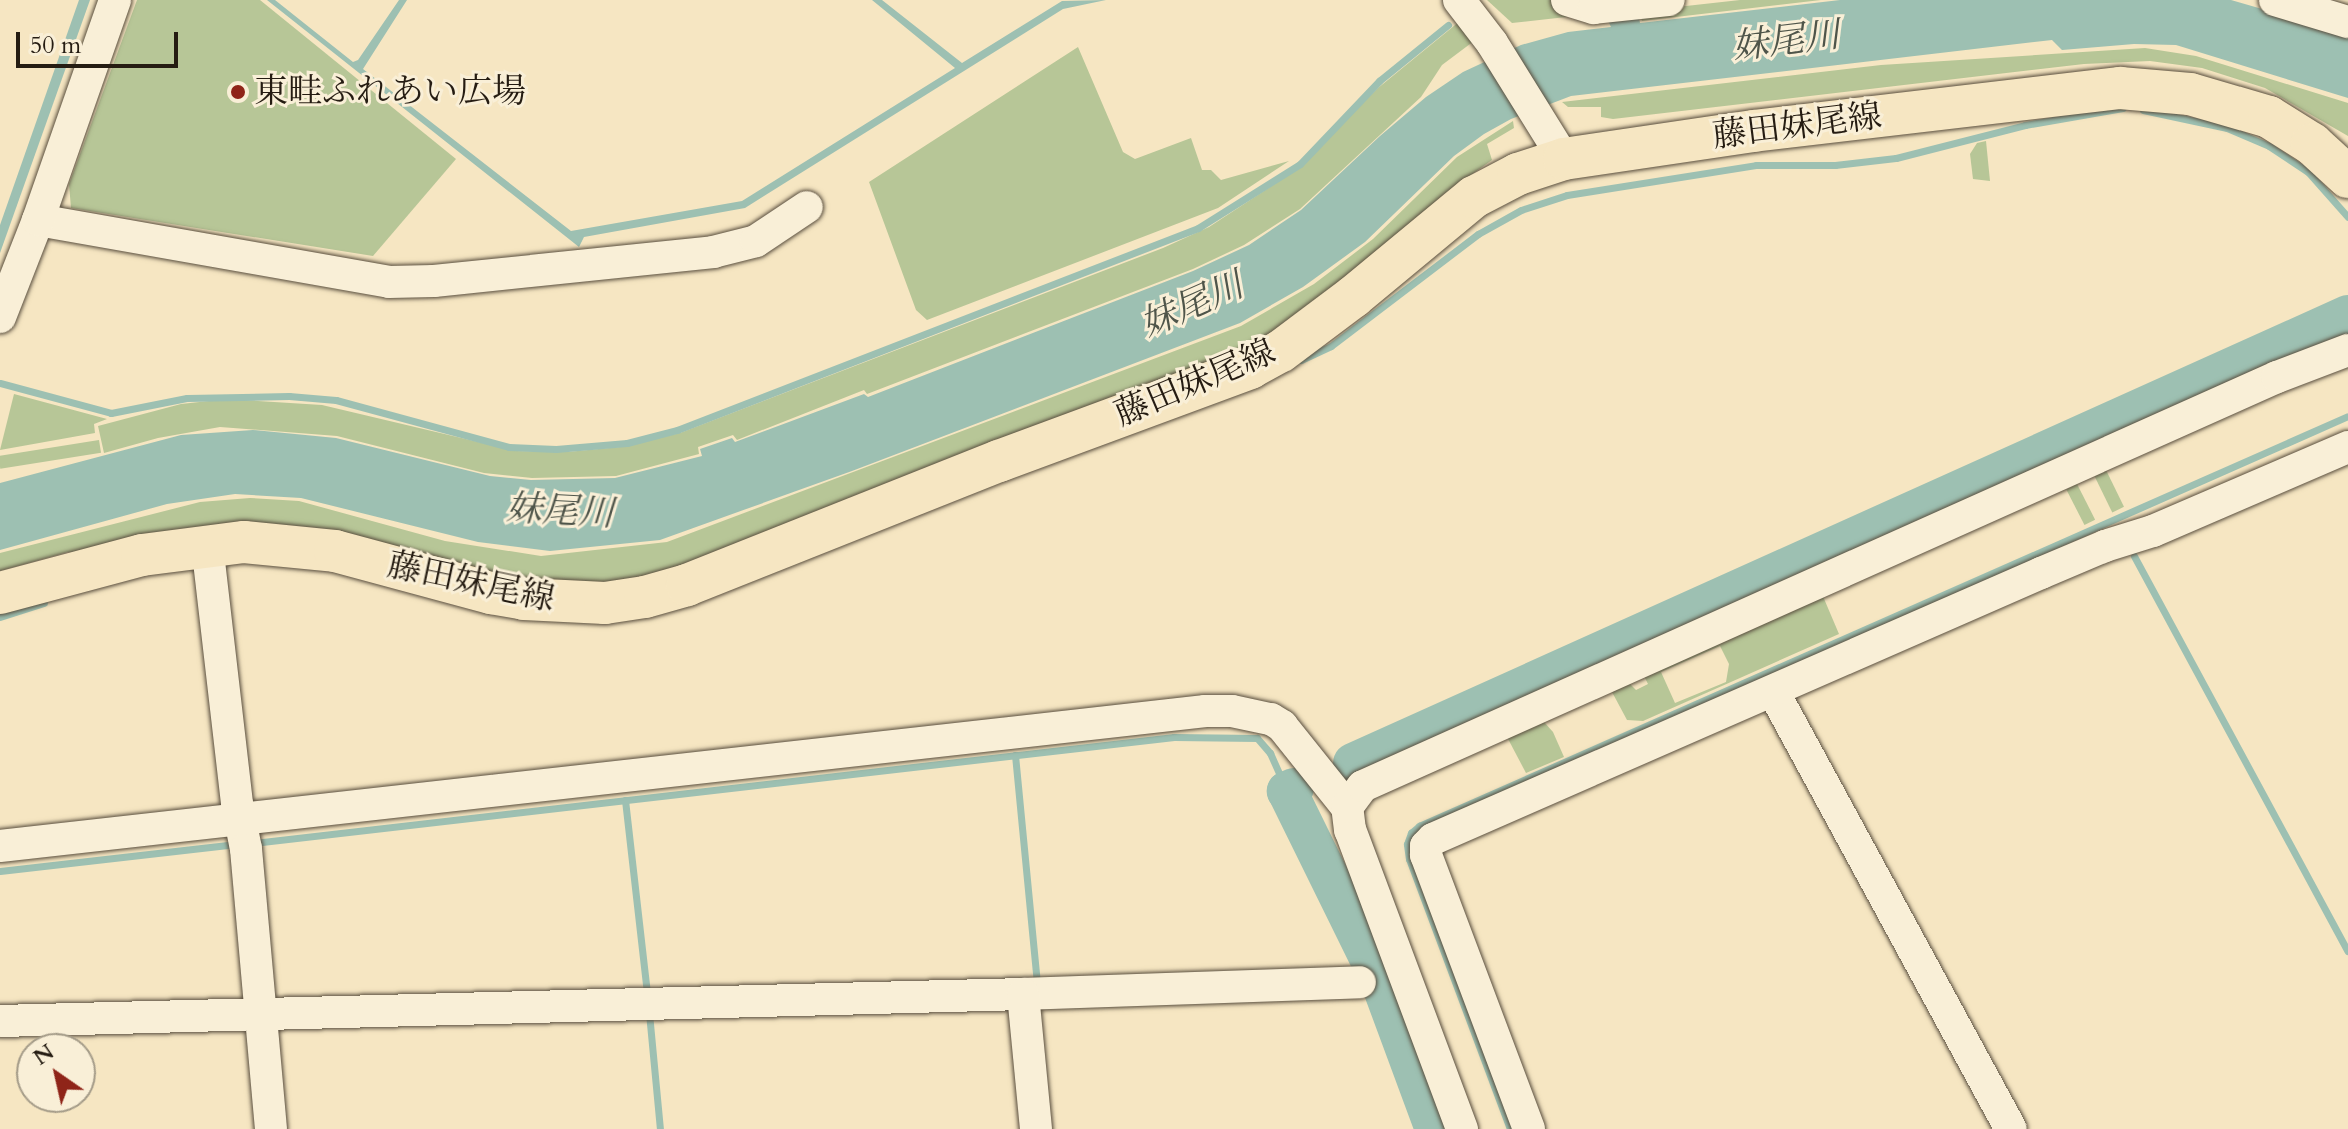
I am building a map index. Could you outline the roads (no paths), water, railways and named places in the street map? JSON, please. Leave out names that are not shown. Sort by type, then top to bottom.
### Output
[{"type":"main road","name":"藤田妹尾線","points":[[0,593],[142,555],[207,544],[307,546],[491,593],[551,602],[605,603],[673,589],[1250,368],[1281,351],[1353,297],[1474,197],[1518,174],[1553,143],[1769,129],[2120,88],[2190,94],[2269,117],[2312,144],[2348,177]]},
{"type":"street","points":[[0,317],[38,220],[115,0]]},
{"type":"street","points":[[1459,0],[1492,43],[1553,143]]},
{"type":"street","points":[[1567,0],[1594,8],[1669,0]]},
{"type":"street","points":[[2275,0],[2348,22]]},
{"type":"street","points":[[38,220],[389,282],[434,281],[713,252],[756,241],[807,207]]},
{"type":"street","points":[[1347,807],[1354,794],[1373,780],[2277,377],[2348,350]]},
{"type":"street","points":[[1529,1129],[1431,870],[1426,846],[1433,839],[2054,567],[2153,531],[2348,447]]},
{"type":"street","points":[[207,544],[244,836],[271,1129]]},
{"type":"street","points":[[1767,694],[2011,1129]]},
{"type":"street","points":[[0,846],[244,836],[1232,711],[1257,714],[1282,726],[1347,807],[1350,830],[1462,1129]]},
{"type":"street","points":[[0,1021],[1360,982]]},
{"type":"street","points":[[1023,994],[1036,1129]]},
{"type":"water","points":[[79,0],[90,0],[0,253],[0,225]]},
{"type":"water","points":[[267,0],[275,0],[353,62],[358,60],[399,0],[407,0],[363,69],[571,231],[742,201],[955,68],[872,0],[882,0],[962,63],[1062,1],[1106,0],[1063,9],[745,208],[584,237],[579,247]]},
{"type":"water","name":"妹尾川","points":[[1598,0],[1639,18],[1640,23],[1840,0],[2231,0],[2348,34],[2348,98],[2176,45],[2134,44],[2062,50],[2052,40],[1571,96],[1511,119],[1484,134],[1454,156],[1365,242],[1303,287],[1240,323],[852,471],[660,540],[550,551],[478,542],[301,498],[235,494],[167,504],[0,550],[0,483],[181,435],[253,430],[336,438],[490,476],[531,480],[615,478],[702,456],[700,449],[732,438],[735,442],[864,394],[868,397],[1193,271],[1249,245],[1301,210],[1380,136],[1426,97],[1463,72],[1521,45],[1568,32],[1611,27]]},
{"type":"waterway","points":[[0,383],[111,413],[187,398],[289,396],[336,400],[509,447],[556,449],[627,443],[677,430],[1198,228],[1300,164],[1379,81],[1448,25]]},
{"type":"waterway","points":[[1301,360],[1331,346],[1478,234],[1521,210],[1567,195],[1756,165],[1835,165],[1896,158],[2025,125],[2123,108]]},
{"type":"waterway","points":[[2143,110],[2227,128],[2269,146],[2308,172],[2348,217]]},
{"type":"waterway","points":[[1353,763],[2348,315]]},
{"type":"waterway","points":[[1510,1129],[1409,859],[1407,844],[1411,833],[1419,826],[2348,416]]},
{"type":"waterway","points":[[2134,556],[2348,951]]},
{"type":"waterway","points":[[0,617],[44,603]]},
{"type":"waterway","points":[[253,843],[1174,737],[1257,738],[1270,753],[1287,791]]},
{"type":"waterway","points":[[1015,755],[1037,984]]},
{"type":"waterway","points":[[1294,788],[1287,791],[1379,978],[1435,1129]]},
{"type":"waterway","points":[[625,800],[647,993]]},
{"type":"waterway","points":[[0,871],[236,844]]},
{"type":"waterway","points":[[649,1013],[660,1129]]},
{"type":"place","name":"東畦ふれあい広場","points":[[238,92]]}]
